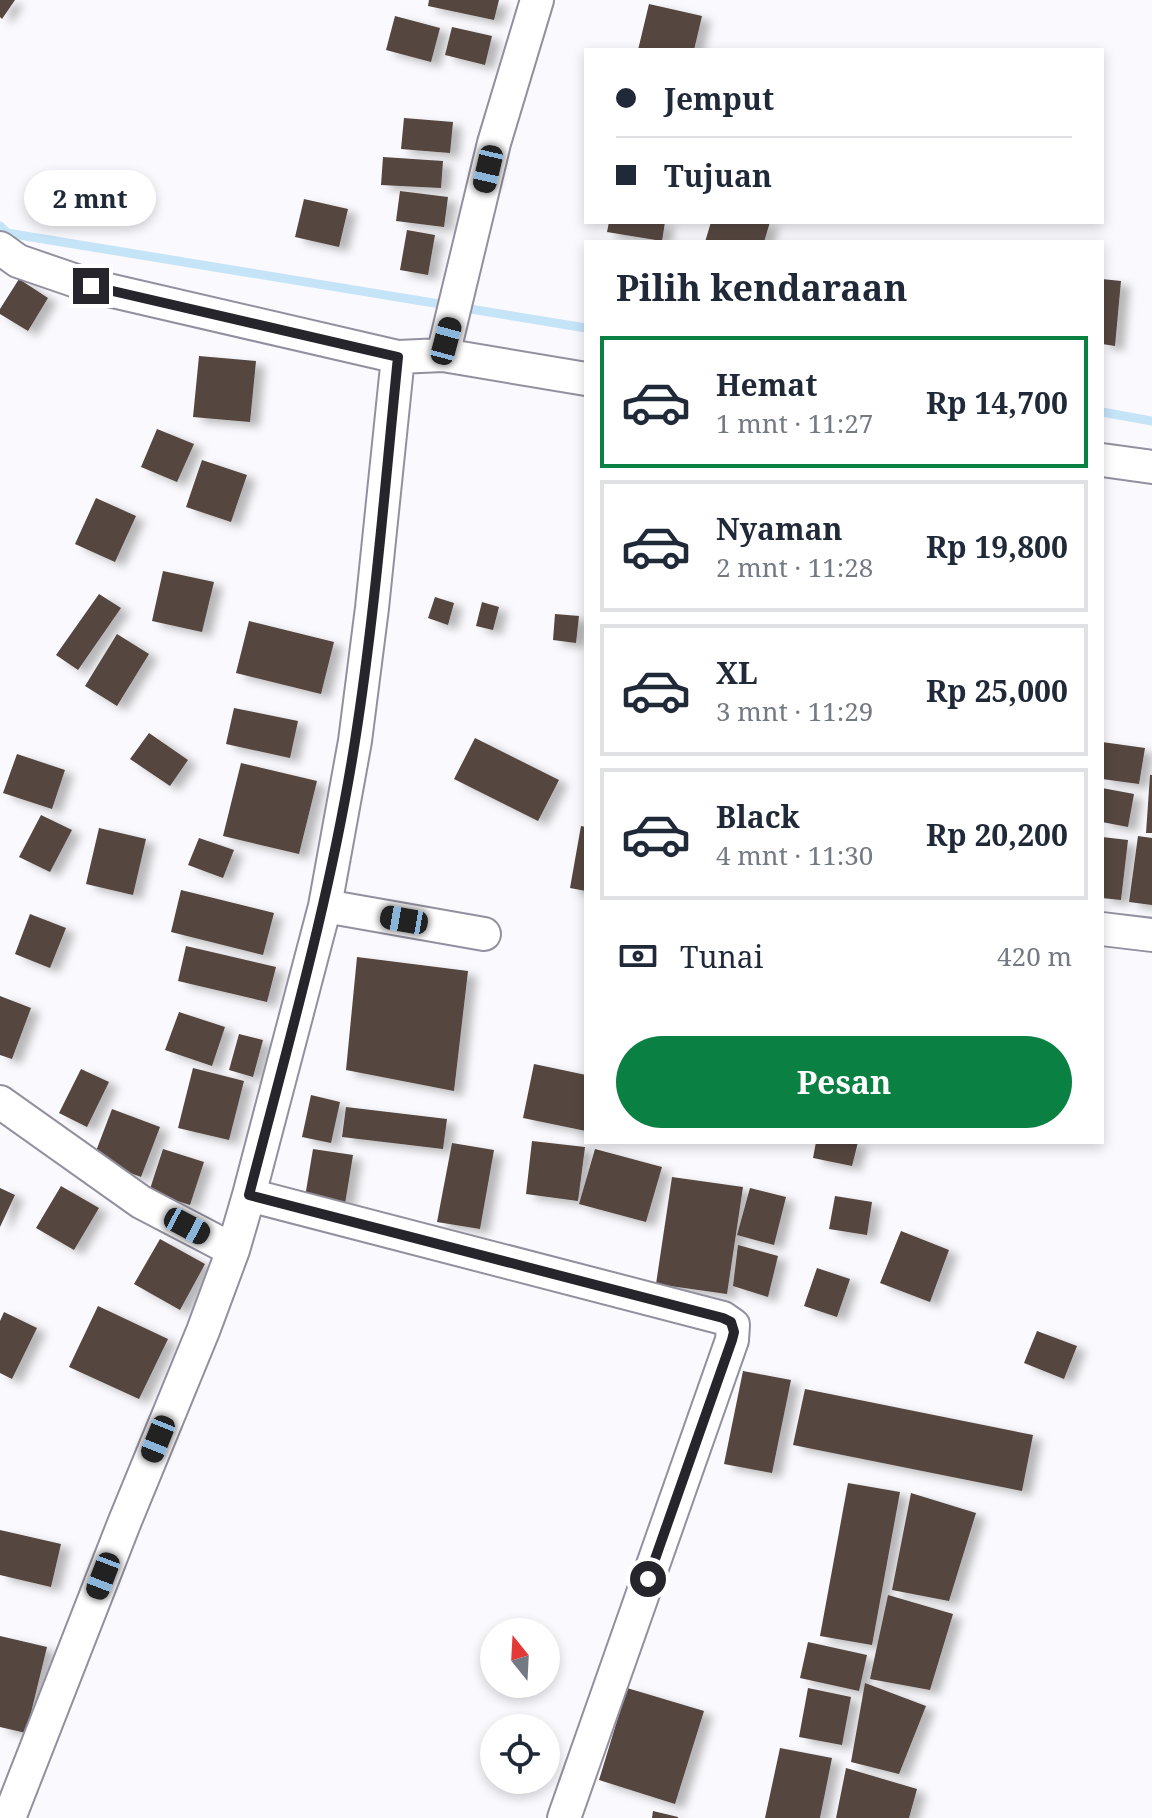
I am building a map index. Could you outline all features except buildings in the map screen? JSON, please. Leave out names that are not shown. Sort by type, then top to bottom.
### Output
[{"type":"street","points":[[444,348],[494,143],[537,0]]},
{"type":"street","points":[[0,248],[18,261],[91,286],[398,357],[444,348],[584,379]]},
{"type":"street","points":[[9,1818],[233,1250],[249,1195],[325,906],[357,726],[398,357]]},
{"type":"street","points":[[1104,460],[1152,467]]},
{"type":"street","points":[[325,906],[484,934]]},
{"type":"street","points":[[1104,929],[1152,935]]},
{"type":"street","points":[[0,1102],[141,1202],[233,1250]]},
{"type":"street","points":[[249,1195],[723,1318],[733,1325],[732,1340],[564,1818]]},
{"type":"waterway","points":[[0,226],[7,233],[584,328]]},
{"type":"waterway","points":[[1104,412],[1152,421]]},
{"type":"route","points":[[91,286],[398,357],[355,741],[325,906],[249,1195],[729,1320],[733,1325],[732,1340],[648,1579]]}]
